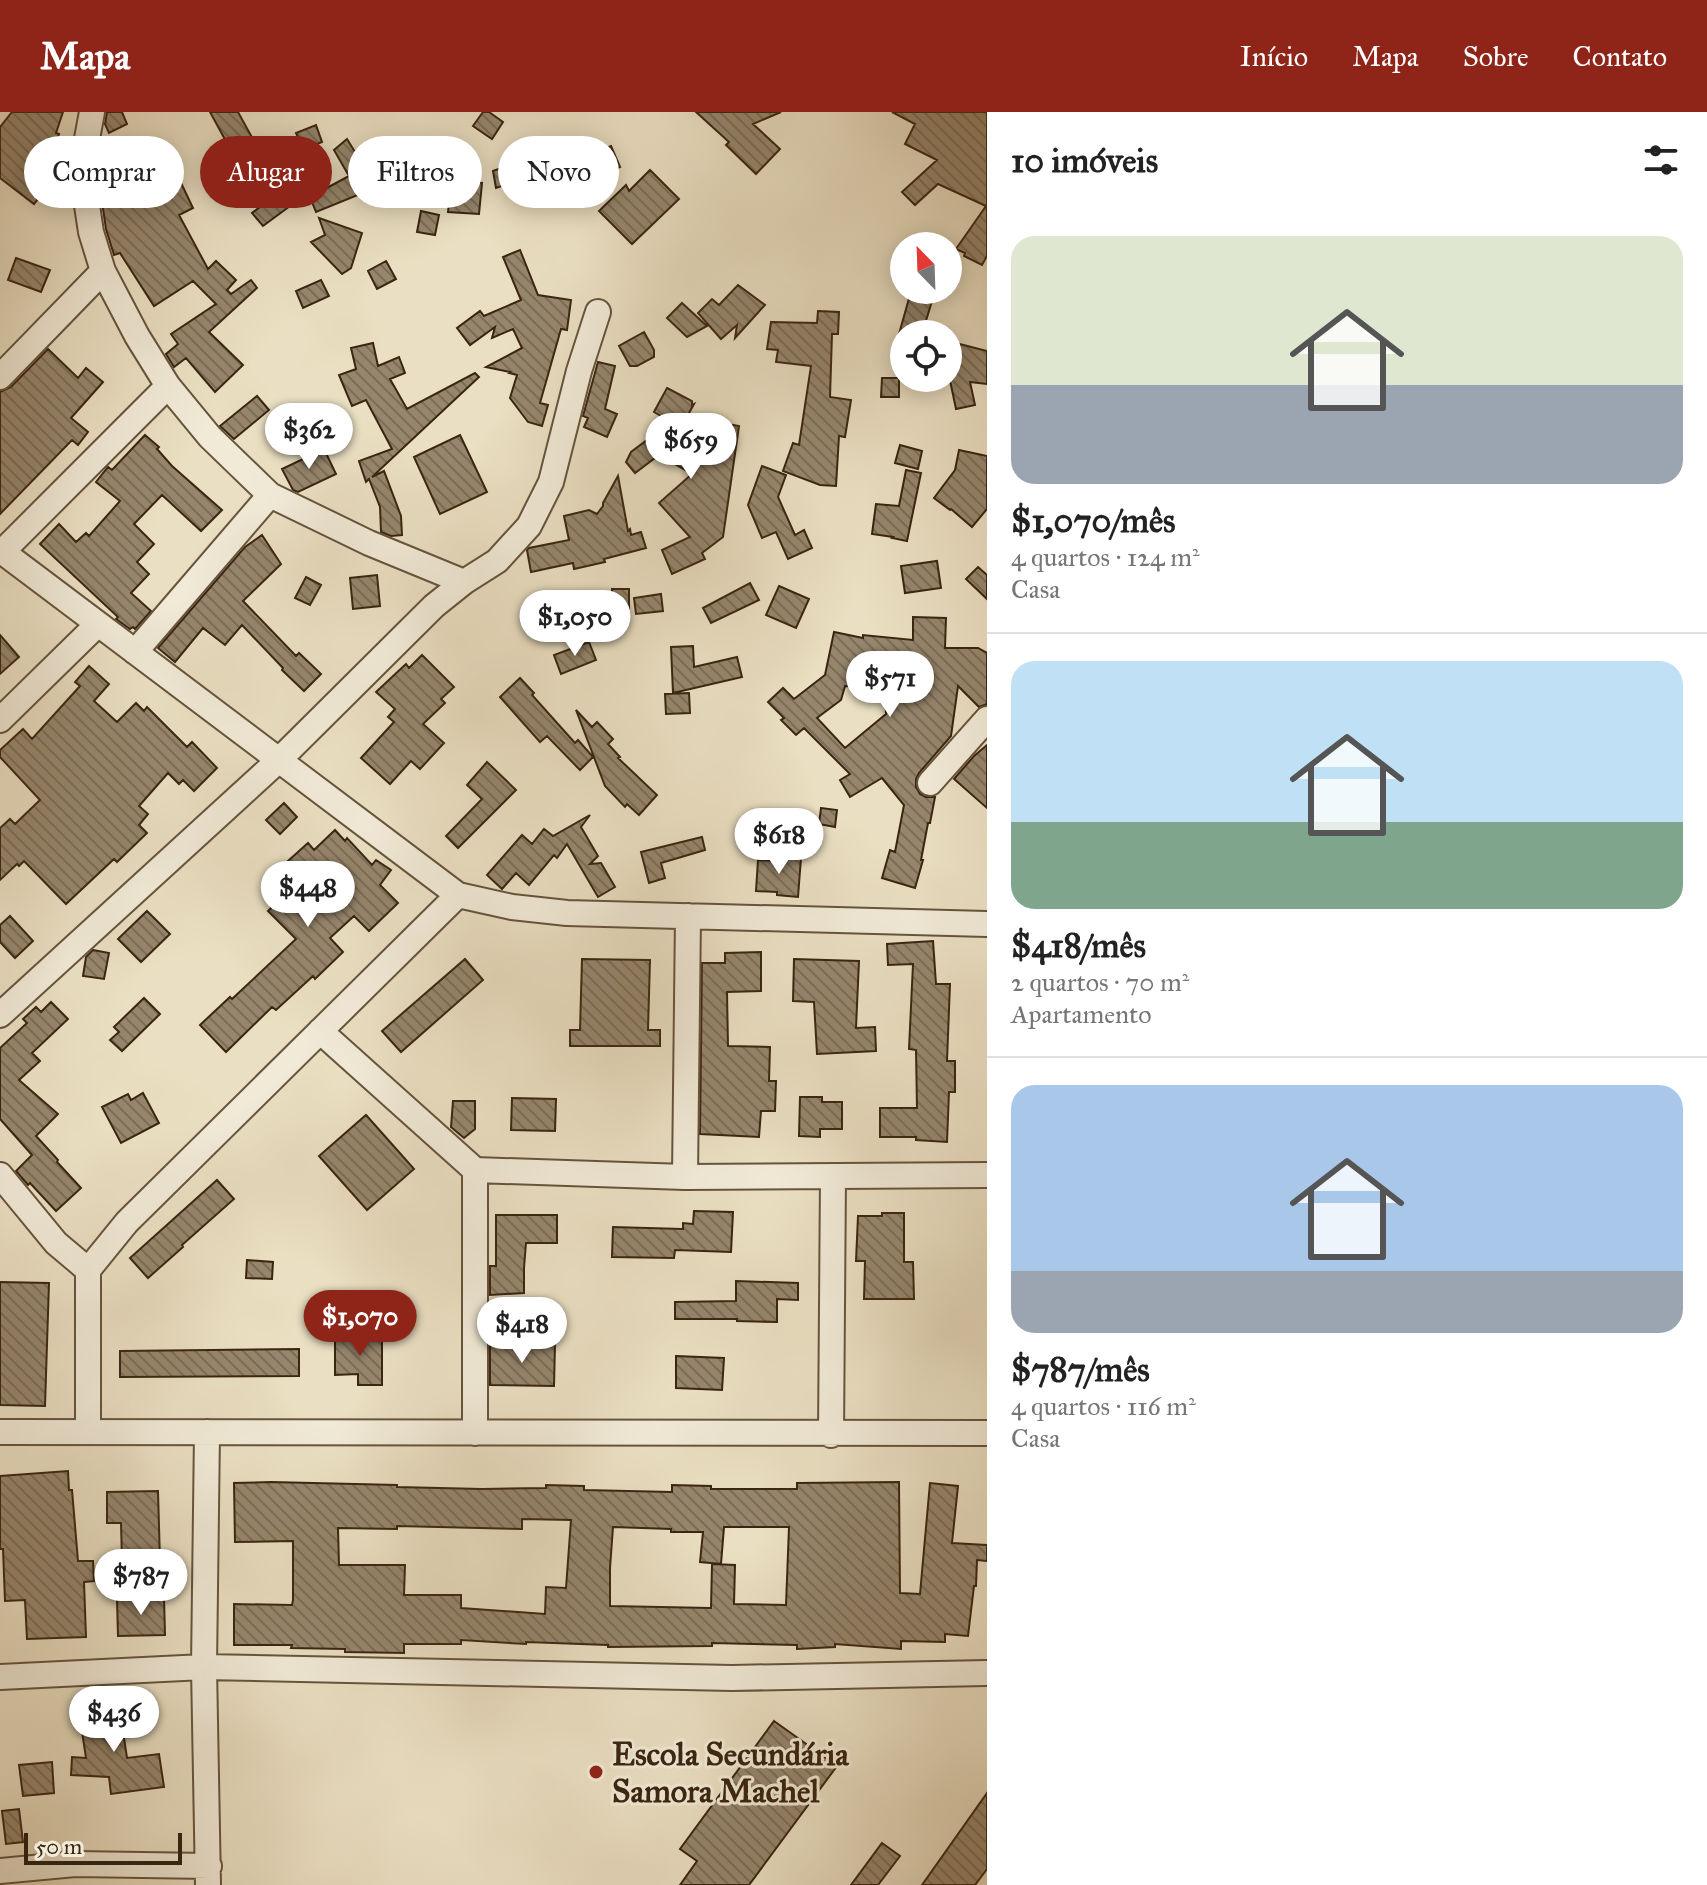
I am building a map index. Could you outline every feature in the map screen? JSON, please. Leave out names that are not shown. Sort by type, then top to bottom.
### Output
[{"type":"street","points":[[92,112],[86,144],[86,199],[91,232],[103,271],[168,386],[210,437],[270,495],[369,543],[464,582]]},
{"type":"street","points":[[0,377],[103,271]]},
{"type":"street","points":[[0,1015],[279,760],[434,606],[497,561],[529,526],[551,482],[579,371],[598,312]]},
{"type":"street","points":[[168,386],[1,551],[458,895],[512,907],[567,913],[983,919]]},
{"type":"street","points":[[135,652],[270,495]]},
{"type":"street","points":[[0,720],[98,624]]},
{"type":"street","points":[[930,783],[987,719]]},
{"type":"street","points":[[88,1432],[88,1270],[127,1222],[458,895]]},
{"type":"street","points":[[685,1177],[688,916]]},
{"type":"street","points":[[320,1031],[475,1170],[685,1177],[987,1175]]},
{"type":"street","points":[[475,1170],[475,1433]]},
{"type":"street","points":[[0,1175],[56,1243],[88,1270]]},
{"type":"street","points":[[831,1435],[833,1176]]},
{"type":"street","points":[[0,1432],[987,1433]]},
{"type":"street","points":[[0,1871],[75,1864],[209,1875],[204,1667],[207,1432]]},
{"type":"street","points":[[0,1677],[204,1667],[732,1678],[987,1673]]},
{"type":"building","points":[[12,112],[63,112],[56,133],[58,136],[24,136],[24,196],[0,178],[0,127]]},
{"type":"building","points":[[107,112],[122,112],[127,124],[109,133],[105,124]]},
{"type":"building","points":[[210,112],[238,112],[251,136],[223,136]]},
{"type":"building","points":[[483,112],[489,112],[503,122],[492,139],[473,126]]},
{"type":"building","points":[[696,112],[781,112],[753,124],[780,149],[756,174],[726,145],[729,142]]},
{"type":"building","points":[[892,112],[987,112],[987,256],[982,265],[964,256],[962,240],[986,206],[938,184],[915,205],[902,192],[937,160],[905,144],[915,124]]},
{"type":"building","points":[[316,125],[320,136],[297,136],[296,133]]},
{"type":"building","points":[[347,139],[348,174],[334,150]]},
{"type":"building","points":[[498,169],[496,188],[493,171]]},
{"type":"building","points":[[650,170],[679,199],[632,244],[599,211],[602,208],[619,208],[619,192],[626,185],[629,191]]},
{"type":"building","points":[[348,177],[348,199],[332,205],[332,185]]},
{"type":"building","points":[[184,189],[193,208],[179,215],[208,269],[216,261],[236,280],[227,290],[231,294],[251,280],[257,288],[209,332],[243,365],[215,392],[186,358],[174,367],[166,354],[178,344],[171,334],[216,304],[193,281],[154,306],[120,253],[114,255],[103,208],[184,208]]},
{"type":"building","points":[[259,208],[287,208],[263,226],[252,213]]},
{"type":"building","points":[[448,208],[480,208],[479,214],[448,212]]},
{"type":"building","points":[[421,211],[439,215],[435,235],[417,232]]},
{"type":"building","points":[[319,218],[362,233],[351,268],[342,274],[311,242],[325,235]]},
{"type":"building","points":[[520,250],[538,295],[571,300],[567,330],[561,329],[540,403],[548,405],[542,426],[528,422],[510,398],[517,375],[486,367],[522,348],[513,329],[492,338],[495,327],[470,345],[457,328],[480,311],[484,316],[521,300],[503,257]]},
{"type":"building","points":[[16,258],[50,270],[41,292],[8,280]]},
{"type":"building","points":[[386,261],[396,279],[377,289],[368,271]]},
{"type":"building","points":[[321,280],[329,296],[303,308],[296,291]]},
{"type":"building","points":[[738,285],[765,305],[735,338],[737,325],[721,339],[698,313],[712,299],[719,305]]},
{"type":"building","points":[[682,303],[707,326],[687,337],[667,318]]},
{"type":"building","points":[[907,304],[931,304],[926,320],[903,320]]},
{"type":"building","points":[[818,311],[839,312],[838,334],[832,334],[830,397],[851,400],[845,437],[839,436],[836,486],[820,485],[783,471],[793,443],[799,445],[811,366],[776,362],[778,350],[767,349],[771,322],[817,323]]},
{"type":"building","points":[[644,332],[654,350],[654,357],[637,366],[630,366],[619,346]]},
{"type":"building","points":[[373,343],[378,366],[399,357],[405,373],[390,379],[407,409],[475,373],[479,377],[372,477],[384,471],[401,516],[402,535],[391,536],[381,532],[380,507],[359,461],[392,449],[366,400],[352,406],[339,375],[356,369],[351,348]]},
{"type":"building","points":[[962,345],[987,351],[987,384],[970,382],[975,405],[956,409],[952,392],[962,392]]},
{"type":"building","points":[[48,349],[78,378],[86,368],[103,382],[71,418],[88,432],[78,445],[72,440],[0,514],[0,392],[11,387]]},
{"type":"building","points":[[598,362],[615,366],[605,409],[617,414],[607,437],[584,427],[588,418],[583,416]]},
{"type":"building","points":[[882,378],[890,378],[890,392],[899,392],[899,397],[881,397]]},
{"type":"building","points":[[667,388],[694,404],[678,433],[718,456],[722,423],[739,426],[723,537],[702,553],[705,559],[672,574],[662,550],[690,537],[659,503],[692,474],[659,455],[635,473],[626,462],[631,452],[671,422],[654,412]]},
{"type":"building","points":[[257,396],[269,410],[234,439],[220,426]]},
{"type":"building","points":[[145,435],[159,447],[157,449],[172,466],[222,510],[201,531],[162,495],[134,524],[154,544],[137,562],[149,574],[131,593],[151,611],[135,629],[130,629],[40,544],[59,524],[76,542],[86,533],[89,536],[120,501],[96,482],[108,467],[112,470]]},
{"type":"building","points":[[460,435],[487,492],[440,514],[414,457]]},
{"type":"building","points":[[900,445],[922,451],[918,469],[895,463]]},
{"type":"building","points":[[324,449],[336,474],[298,492],[293,490],[282,469]]},
{"type":"building","points":[[959,450],[987,456],[987,509],[972,527],[934,498],[955,470]]},
{"type":"building","points":[[762,466],[786,475],[778,497],[795,535],[804,530],[812,548],[788,559],[776,532],[762,538],[748,505]]},
{"type":"building","points":[[906,470],[921,473],[907,541],[872,534],[876,504],[899,506]]},
{"type":"building","points":[[618,476],[628,531],[630,529],[631,535],[641,532],[646,548],[574,569],[573,563],[531,572],[527,550],[569,540],[564,516],[589,510],[597,514]]},
{"type":"building","points":[[262,535],[281,564],[243,601],[296,656],[299,653],[321,674],[304,691],[242,625],[225,645],[203,628],[175,662],[158,648],[245,547]]},
{"type":"building","points":[[937,561],[941,588],[905,593],[901,566]]},
{"type":"building","points":[[978,567],[987,575],[987,599],[966,579]]},
{"type":"building","points":[[377,575],[380,606],[353,609],[350,578]]},
{"type":"building","points":[[306,577],[321,585],[310,605],[295,598]]},
{"type":"building","points":[[750,583],[759,600],[711,623],[703,608]]},
{"type":"building","points":[[779,586],[809,599],[796,628],[766,615]]},
{"type":"building","points":[[612,589],[629,589],[629,609],[612,609]]},
{"type":"building","points":[[661,594],[663,611],[636,614],[634,598]]},
{"type":"building","points":[[913,617],[946,618],[945,648],[978,648],[987,653],[987,704],[979,707],[958,686],[951,736],[916,779],[920,794],[935,797],[915,888],[882,878],[890,850],[895,852],[904,805],[882,778],[850,797],[840,780],[850,774],[804,728],[796,735],[768,702],[783,688],[794,699],[825,675],[834,632],[863,638],[863,635],[913,640]],"holes":[[[845,686],[885,689],[886,714],[845,748],[817,718],[841,700]]]},
{"type":"building","points":[[0,635],[19,657],[0,674]]},
{"type":"building","points":[[589,642],[596,660],[561,674],[554,655]]},
{"type":"building","points":[[693,646],[694,667],[737,657],[742,677],[673,693],[671,647]]},
{"type":"building","points":[[422,655],[454,687],[441,699],[445,703],[423,724],[444,743],[420,769],[411,761],[390,784],[361,758],[394,722],[388,717],[395,709],[376,692],[406,664],[409,668]]},
{"type":"building","points":[[89,666],[109,684],[94,701],[117,722],[136,703],[144,711],[147,707],[187,747],[192,742],[217,768],[194,791],[183,780],[179,784],[168,773],[139,806],[148,814],[139,825],[147,833],[66,904],[24,861],[0,880],[0,828],[10,819],[15,824],[40,800],[0,757],[0,750],[23,729],[32,739],[80,686],[75,682]]},
{"type":"building","points":[[520,678],[575,743],[578,740],[593,757],[580,770],[547,736],[540,742],[500,697]]},
{"type":"building","points":[[689,693],[690,713],[666,714],[665,694]]},
{"type":"building","points":[[576,710],[592,727],[597,722],[613,739],[608,744],[618,758],[657,795],[639,815],[627,804],[625,807],[605,786]]},
{"type":"building","points":[[987,745],[987,808],[954,779]]},
{"type":"building","points":[[487,762],[516,790],[458,848],[446,836],[482,799],[467,785]]},
{"type":"building","points":[[284,803],[297,817],[280,834],[266,820]]},
{"type":"building","points":[[821,808],[837,810],[835,827],[819,824]]},
{"type":"building","points":[[590,815],[581,827],[598,856],[590,864],[601,863],[615,887],[598,897],[567,844],[529,885],[516,873],[502,889],[487,875],[522,835],[532,844],[544,829],[553,836]]},
{"type":"building","points":[[335,830],[345,841],[347,838],[372,865],[376,860],[391,870],[380,885],[398,903],[369,931],[354,916],[330,938],[343,952],[276,1010],[272,1007],[226,1052],[200,1025],[296,939],[268,911],[294,886],[279,869],[308,843],[314,850]]},
{"type":"building","points":[[702,837],[705,850],[661,863],[665,878],[649,883],[641,852]]},
{"type":"building","points":[[778,857],[801,858],[798,897],[756,891],[758,860],[778,861]]},
{"type":"building","points":[[147,911],[170,934],[141,962],[118,939]]},
{"type":"building","points":[[10,916],[33,941],[15,958],[0,942],[0,925]]},
{"type":"building","points":[[933,941],[936,984],[950,984],[947,1061],[955,1061],[955,1092],[949,1092],[947,1142],[916,1140],[916,1137],[880,1137],[880,1108],[917,1108],[916,1050],[909,1049],[913,964],[888,965],[887,944]]},
{"type":"building","points":[[93,950],[109,953],[104,979],[83,976],[86,957]]},
{"type":"building","points":[[761,952],[761,991],[727,992],[728,1046],[770,1047],[769,1081],[776,1081],[775,1111],[761,1111],[759,1137],[700,1134],[702,963],[725,963],[725,953]]},
{"type":"building","points":[[465,959],[483,980],[401,1052],[382,1031]]},
{"type":"building","points":[[582,959],[650,960],[648,1030],[660,1030],[660,1046],[570,1046],[570,1030],[580,1030]]},
{"type":"building","points":[[794,959],[859,961],[856,1028],[875,1027],[876,1051],[817,1054],[814,1002],[793,1001]]},
{"type":"building","points":[[144,998],[160,1014],[122,1051],[110,1040],[119,1032],[114,1027]]},
{"type":"building","points":[[51,1002],[68,1019],[32,1053],[40,1061],[19,1080],[58,1114],[36,1136],[81,1188],[56,1211],[16,1171],[32,1155],[0,1119],[0,1048],[27,1023],[23,1019],[36,1007],[41,1012]]},
{"type":"building","points":[[143,1093],[159,1123],[121,1143],[102,1107],[128,1094],[131,1100]]},
{"type":"building","points":[[800,1097],[822,1097],[822,1102],[842,1102],[842,1129],[820,1129],[820,1137],[799,1136]]},
{"type":"building","points":[[512,1098],[556,1099],[555,1131],[511,1130]]},
{"type":"building","points":[[453,1101],[475,1101],[475,1129],[464,1138],[451,1127]]},
{"type":"building","points":[[366,1115],[414,1169],[367,1210],[319,1156]]},
{"type":"building","points":[[217,1180],[234,1199],[148,1278],[130,1258]]},
{"type":"building","points":[[694,1211],[733,1212],[731,1252],[675,1250],[674,1258],[612,1257],[613,1227],[683,1229],[683,1223],[693,1224]]},
{"type":"building","points":[[882,1213],[904,1213],[904,1262],[913,1262],[914,1299],[864,1299],[865,1261],[856,1261],[858,1216],[882,1216]]},
{"type":"building","points":[[496,1215],[557,1215],[557,1243],[526,1243],[524,1293],[490,1295],[490,1266],[496,1266]]},
{"type":"building","points":[[247,1260],[273,1262],[272,1279],[246,1278]]},
{"type":"building","points":[[736,1281],[798,1283],[798,1300],[777,1299],[777,1322],[675,1319],[675,1302],[736,1301]]},
{"type":"building","points":[[0,1282],[49,1283],[45,1406],[0,1405]]},
{"type":"building","points":[[382,1336],[382,1385],[358,1385],[358,1374],[335,1375],[335,1337]]},
{"type":"building","points":[[490,1344],[555,1344],[554,1386],[490,1385]]},
{"type":"building","points":[[299,1349],[299,1376],[120,1377],[120,1351]]},
{"type":"building","points":[[676,1356],[724,1358],[722,1390],[676,1388]]},
{"type":"building","points":[[68,1471],[78,1561],[93,1561],[94,1581],[84,1582],[86,1637],[27,1639],[25,1600],[5,1601],[3,1549],[0,1549],[0,1476]]},
{"type":"building","points":[[899,1482],[900,1593],[920,1594],[930,1483],[958,1486],[952,1543],[987,1545],[987,1561],[977,1560],[968,1636],[945,1634],[945,1642],[901,1641],[901,1649],[835,1644],[835,1647],[797,1649],[797,1645],[712,1643],[712,1646],[608,1647],[461,1640],[461,1644],[404,1644],[404,1653],[345,1652],[345,1649],[291,1648],[292,1645],[234,1645],[234,1604],[292,1605],[293,1541],[235,1542],[234,1483],[482,1489],[546,1488],[546,1485],[584,1486],[584,1490],[672,1492],[672,1485],[711,1486],[711,1489],[797,1489],[797,1483]],"holes":[[[522,1519],[571,1520],[566,1588],[546,1587],[545,1614],[461,1608],[461,1595],[404,1595],[405,1565],[339,1565],[338,1528],[522,1529]],[[613,1527],[703,1532],[700,1562],[721,1564],[724,1527],[789,1527],[786,1605],[734,1604],[735,1565],[712,1564],[711,1608],[610,1606]]]},
{"type":"building","points":[[158,1491],[160,1561],[122,1562],[121,1523],[107,1523],[107,1492]]},
{"type":"building","points":[[164,1598],[165,1635],[118,1636],[117,1600]]},
{"type":"building","points":[[119,1705],[127,1758],[159,1754],[164,1787],[111,1794],[109,1777],[71,1775],[72,1757],[86,1758],[79,1711]]},
{"type":"building","points":[[774,1721],[837,1766],[749,1885],[680,1885],[697,1861],[680,1849]]},
{"type":"building","points":[[52,1762],[54,1793],[23,1796],[19,1765]]},
{"type":"building","points":[[987,1793],[987,1869],[975,1885],[922,1885]]},
{"type":"building","points":[[19,1809],[23,1842],[6,1844],[2,1811]]},
{"type":"building","points":[[882,1843],[900,1856],[878,1885],[851,1885]]},
{"type":"place","name":"Escola Secundária Samora Machel","points":[[596,1772]]}]
